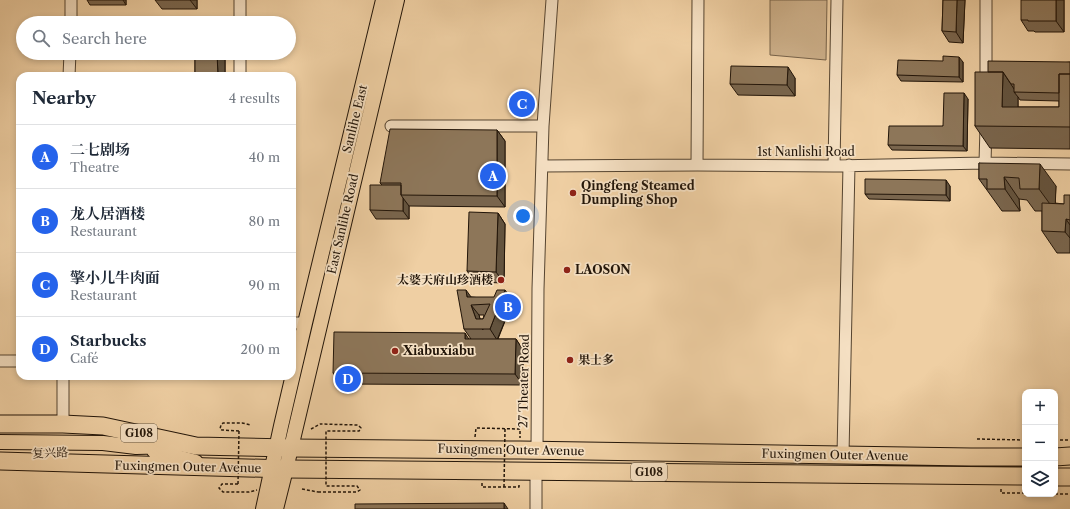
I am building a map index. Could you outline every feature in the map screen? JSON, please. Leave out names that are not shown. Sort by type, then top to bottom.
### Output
[{"type":"highway","name":"Fuxingmen Outer Avenue","points":[[0,424],[63,424],[102,426],[196,446],[1022,457]]},
{"type":"highway","points":[[1058,456],[1070,456]]},
{"type":"highway","name":"Fuxingmen Outer Avenue","points":[[0,461],[279,469],[1022,476]]},
{"type":"highway","points":[[1058,477],[1070,477]]},
{"type":"main road","name":"Sanlihe East","points":[[296,341],[298,323],[383,0]]},
{"type":"main road","name":"East Sanlihe Road","points":[[284,448],[397,0]]},
{"type":"main road","name":"Sanlihe East","points":[[284,448],[292,380]]},
{"type":"main road","points":[[0,442],[103,443],[136,446],[196,446]]},
{"type":"main road","points":[[136,446],[216,467]]},
{"type":"main road","points":[[263,509],[279,469],[284,448]]},
{"type":"main road","points":[[276,509],[279,469]]},
{"type":"street","points":[[70,16],[71,0]]},
{"type":"street","points":[[240,0],[240,16]]},
{"type":"street","name":"27 Theater Road","points":[[537,450],[538,289],[543,126],[552,0]]},
{"type":"street","points":[[697,165],[698,0]]},
{"type":"street","points":[[834,166],[836,0]]},
{"type":"street","points":[[986,0],[986,101]]},
{"type":"street","points":[[70,60],[70,72]]},
{"type":"street","points":[[240,60],[240,72]]},
{"type":"street","points":[[985,163],[986,117]]},
{"type":"street","points":[[391,126],[543,126]]},
{"type":"street","name":"1st Nanlishi Road","points":[[542,166],[834,166],[985,163],[1070,164]]},
{"type":"street","points":[[843,455],[849,165]]},
{"type":"street","points":[[0,361],[16,362]]},
{"type":"street","points":[[63,424],[64,380]]},
{"type":"street","name":"复兴路","points":[[0,468],[101,465]]},
{"type":"street","points":[[536,471],[536,509]]},
{"type":"path","points":[[250,425],[242,423],[223,423],[221,425],[220,428],[222,430],[239,430],[238,484],[222,484],[219,488],[222,492],[249,492],[259,490]]},
{"type":"path","points":[[302,489],[318,492],[357,492],[360,490],[357,486],[326,486],[326,431],[359,432],[361,428],[358,425],[320,424],[311,429]]},
{"type":"path","points":[[476,428],[520,429]]},
{"type":"path","points":[[504,487],[505,429]]},
{"type":"path","points":[[977,439],[1022,440]]},
{"type":"path","points":[[1058,440],[1070,440]]},
{"type":"path","points":[[482,487],[519,487]]},
{"type":"path","points":[[1001,489],[1001,493],[1022,493]]},
{"type":"path","points":[[1058,494],[1070,494]]},
{"type":"shaded area","points":[[770,0],[827,0],[826,60],[770,55]]},
{"type":"building","points":[[943,0],[957,0],[956,32],[942,31]]},
{"type":"building","points":[[1021,0],[1056,0],[1056,21],[1021,20]]},
{"type":"building","points":[[943,56],[959,57],[959,77],[897,75],[898,60],[943,61]]},
{"type":"building","points":[[195,60],[217,60],[218,72],[195,72]]},
{"type":"building","points":[[988,61],[1070,62],[1070,74],[1059,74],[1059,93],[1014,92],[1014,84],[1011,84],[1003,72],[988,72]]},
{"type":"building","points":[[731,66],[788,67],[787,85],[730,84]]},
{"type":"building","points":[[975,72],[1003,72],[1002,107],[1059,107],[1059,74],[1070,74],[1070,127],[975,126]]},
{"type":"building","points":[[944,93],[964,93],[963,146],[888,145],[889,126],[943,126]]},
{"type":"building","points":[[390,129],[497,130],[497,196],[401,195],[401,183],[380,183]]},
{"type":"building","points":[[979,163],[1040,164],[1039,189],[1020,189],[1019,178],[1004,177],[1005,189],[987,189],[987,179],[979,179]]},
{"type":"building","points":[[865,179],[946,180],[946,195],[865,194]]},
{"type":"building","points":[[370,185],[401,185],[403,211],[370,210]]},
{"type":"building","points":[[1064,195],[1070,195],[1070,220],[1066,219],[1065,232],[1042,231],[1042,203],[1064,204]]},
{"type":"building","points":[[469,212],[498,213],[496,272],[467,271]]},
{"type":"building","points":[[457,290],[466,290],[467,297],[494,297],[497,290],[505,290],[490,329],[464,329]],"holes":[[[490,304],[483,319],[476,319],[471,305]]]},
{"type":"building","points":[[334,332],[465,333],[465,339],[516,339],[515,374],[333,373]]},
{"type":"building","points":[[504,503],[504,509],[355,509],[355,504]]},
{"type":"place","name":"擎小儿牛肉面","points":[[522,104]]},
{"type":"place","name":"二七剧场","points":[[493,176]]},
{"type":"place","name":"Qingfeng Steamed Dumpling Shop","points":[[573,193]]},
{"type":"place","name":"LAOSON","points":[[567,270]]},
{"type":"place","name":"太婆天府山珍酒楼","points":[[501,280]]},
{"type":"place","name":"龙人居酒楼","points":[[508,307]]},
{"type":"place","name":"Xiabuxiabu","points":[[395,351]]},
{"type":"place","name":"果士多","points":[[570,360]]},
{"type":"place","name":"Starbucks","points":[[348,379]]}]
